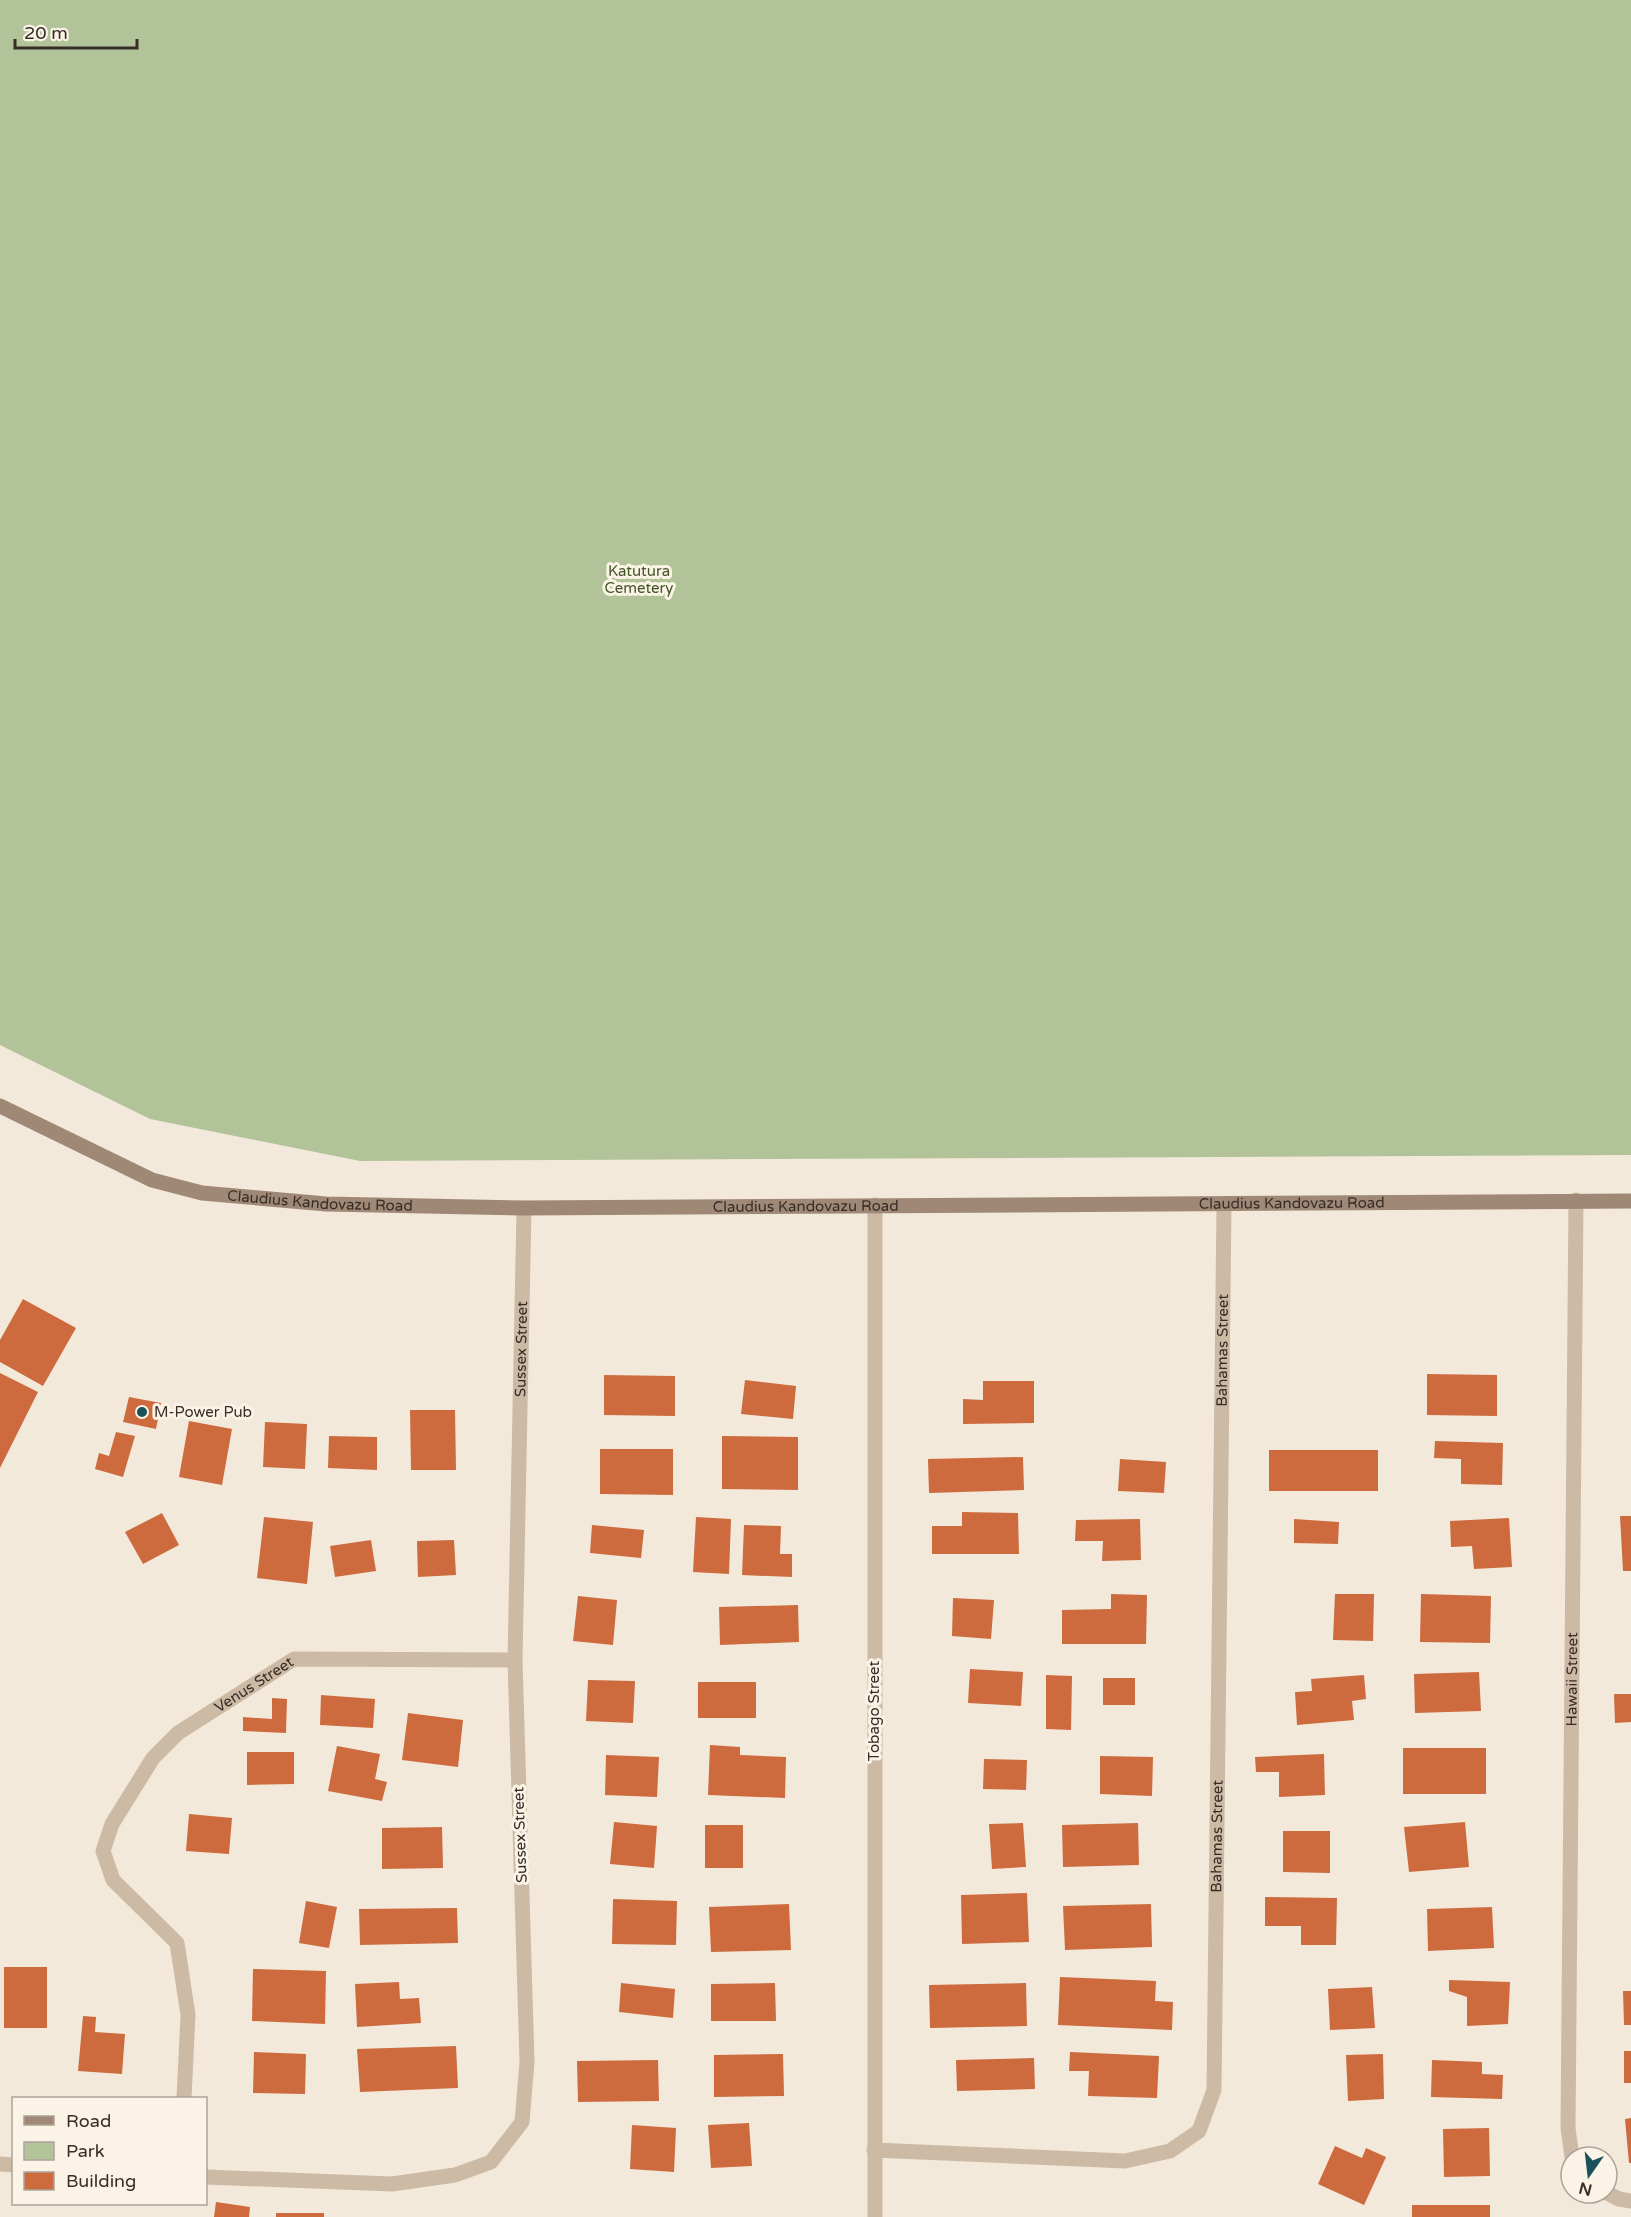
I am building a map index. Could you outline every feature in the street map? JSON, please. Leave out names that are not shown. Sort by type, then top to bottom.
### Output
[{"type":"street","name":"Claudius Kandovazu Road","points":[[0,1106],[152,1180],[202,1193],[326,1204],[524,1208],[1631,1201]]},
{"type":"street","name":"Hawaii Street","points":[[1570,2145],[1568,2128],[1576,1200]]},
{"type":"street","name":"Tobago Street","points":[[875,1205],[875,2217]]},
{"type":"street","name":"Bahamas Street","points":[[874,2150],[1125,2161],[1170,2151],[1199,2131],[1214,2090],[1224,1205]]},
{"type":"street","name":"Sussex Street","points":[[207,2177],[392,2184],[455,2175],[491,2162],[522,2122],[527,2062],[514,1660],[524,1208]]},
{"type":"street","name":"Venus Street","points":[[184,2097],[188,2015],[177,1943],[112,1880],[103,1851],[112,1824],[153,1758],[178,1733],[294,1659],[514,1660]]},
{"type":"green space","name":"Katutura Cemetery","points":[[0,0],[1631,0],[1631,1155],[360,1161],[150,1119],[0,1045]]},
{"type":"building","points":[[23,1299],[76,1328],[43,1386],[0,1362],[0,1340]]},
{"type":"building","points":[[0,1373],[38,1392],[0,1468]]},
{"type":"building","points":[[1427,1374],[1497,1375],[1497,1416],[1427,1415]]},
{"type":"building","points":[[604,1375],[675,1376],[675,1416],[604,1415]]},
{"type":"building","points":[[745,1380],[796,1386],[793,1419],[741,1414]]},
{"type":"building","points":[[983,1381],[1034,1381],[1034,1423],[963,1424],[963,1399],[983,1400]]},
{"type":"building","name":"M-Power Pub","points":[[129,1397],[161,1403],[156,1429],[123,1422]]},
{"type":"building","points":[[410,1410],[455,1410],[456,1470],[411,1470]]},
{"type":"building","points":[[189,1421],[232,1429],[222,1485],[179,1477]]},
{"type":"building","points":[[265,1422],[307,1424],[305,1469],[263,1467]]},
{"type":"building","points":[[116,1432],[135,1436],[123,1477],[95,1469],[99,1453],[109,1456]]},
{"type":"building","points":[[329,1436],[377,1437],[377,1470],[328,1468]]},
{"type":"building","points":[[722,1436],[798,1437],[798,1490],[722,1489]]},
{"type":"building","points":[[1435,1441],[1503,1443],[1502,1485],[1461,1484],[1461,1459],[1434,1458]]},
{"type":"building","points":[[600,1449],[673,1449],[673,1495],[600,1494]]},
{"type":"building","points":[[1269,1450],[1378,1450],[1378,1491],[1269,1491]]},
{"type":"building","points":[[1023,1457],[1024,1490],[929,1493],[928,1459]]},
{"type":"building","points":[[1120,1459],[1166,1462],[1164,1493],[1118,1491]]},
{"type":"building","points":[[962,1512],[1018,1513],[1019,1554],[932,1554],[932,1526],[962,1526]]},
{"type":"building","points":[[162,1513],[179,1545],[143,1564],[125,1532]]},
{"type":"building","points":[[1620,1516],[1631,1516],[1631,1571],[1623,1571]]},
{"type":"building","points":[[264,1517],[313,1522],[307,1584],[257,1578]]},
{"type":"building","points":[[696,1517],[731,1519],[729,1574],[693,1572]]},
{"type":"building","points":[[1509,1518],[1512,1567],[1474,1569],[1472,1546],[1451,1547],[1450,1521]]},
{"type":"building","points":[[1140,1519],[1141,1560],[1102,1561],[1103,1541],[1075,1541],[1076,1520]]},
{"type":"building","points":[[1294,1519],[1339,1522],[1338,1544],[1294,1543]]},
{"type":"building","points":[[592,1525],[644,1530],[641,1558],[590,1553]]},
{"type":"building","points":[[744,1525],[781,1526],[780,1554],[792,1554],[792,1577],[742,1575]]},
{"type":"building","points":[[371,1540],[376,1571],[335,1577],[330,1546]]},
{"type":"building","points":[[454,1540],[456,1575],[418,1577],[417,1541]]},
{"type":"building","points":[[1111,1594],[1147,1595],[1146,1644],[1062,1644],[1062,1610],[1111,1609]]},
{"type":"building","points":[[1335,1594],[1374,1594],[1373,1641],[1333,1640]]},
{"type":"building","points":[[1421,1594],[1491,1596],[1490,1643],[1420,1642]]},
{"type":"building","points":[[578,1596],[617,1600],[613,1645],[573,1641]]},
{"type":"building","points":[[953,1598],[994,1600],[991,1639],[952,1636]]},
{"type":"building","points":[[798,1605],[799,1642],[720,1645],[719,1607]]},
{"type":"building","points":[[970,1669],[1023,1672],[1021,1706],[968,1703]]},
{"type":"building","points":[[1479,1672],[1481,1711],[1415,1713],[1414,1674]]},
{"type":"building","points":[[1046,1675],[1072,1676],[1071,1730],[1046,1729]]},
{"type":"building","points":[[1364,1675],[1366,1699],[1352,1701],[1354,1720],[1297,1725],[1295,1692],[1312,1691],[1311,1679]]},
{"type":"building","points":[[1103,1678],[1135,1678],[1135,1705],[1103,1705]]},
{"type":"building","points":[[588,1680],[635,1681],[633,1723],[586,1721]]},
{"type":"building","points":[[698,1682],[756,1682],[756,1718],[698,1718]]},
{"type":"building","points":[[1614,1694],[1631,1694],[1631,1722],[1615,1723]]},
{"type":"building","points":[[321,1695],[375,1699],[373,1728],[320,1725]]},
{"type":"building","points":[[272,1698],[287,1699],[286,1733],[243,1731],[243,1717],[272,1719]]},
{"type":"building","points":[[408,1713],[463,1720],[458,1767],[402,1760]]},
{"type":"building","points":[[710,1745],[740,1747],[740,1755],[786,1757],[785,1798],[708,1795]]},
{"type":"building","points":[[337,1746],[380,1754],[375,1779],[387,1782],[382,1801],[328,1791]]},
{"type":"building","points":[[1403,1748],[1486,1748],[1486,1794],[1403,1794]]},
{"type":"building","points":[[247,1752],[294,1752],[294,1784],[247,1785]]},
{"type":"building","points":[[1324,1754],[1325,1795],[1279,1797],[1279,1772],[1256,1772],[1255,1757]]},
{"type":"building","points":[[606,1755],[659,1757],[657,1797],[605,1795]]},
{"type":"building","points":[[1100,1756],[1153,1757],[1152,1796],[1100,1794]]},
{"type":"building","points":[[984,1759],[1027,1760],[1026,1790],[983,1789]]},
{"type":"building","points":[[189,1814],[232,1818],[229,1854],[186,1851]]},
{"type":"building","points":[[614,1822],[657,1826],[654,1868],[610,1864]]},
{"type":"building","points":[[1465,1822],[1469,1867],[1409,1872],[1404,1827]]},
{"type":"building","points":[[1023,1823],[1026,1867],[992,1869],[989,1824]]},
{"type":"building","points":[[1138,1823],[1139,1865],[1063,1867],[1062,1825]]},
{"type":"building","points":[[705,1825],[743,1825],[743,1868],[705,1868]]},
{"type":"building","points":[[442,1827],[443,1868],[382,1869],[382,1828]]},
{"type":"building","points":[[1283,1831],[1330,1831],[1330,1873],[1283,1872]]},
{"type":"building","points":[[1027,1893],[1029,1942],[962,1944],[961,1895]]},
{"type":"building","points":[[1265,1897],[1337,1898],[1336,1945],[1301,1945],[1301,1926],[1265,1926]]},
{"type":"building","points":[[613,1899],[677,1901],[676,1945],[612,1944]]},
{"type":"building","points":[[306,1901],[337,1907],[329,1948],[299,1943]]},
{"type":"building","points":[[789,1904],[791,1950],[711,1952],[709,1907]]},
{"type":"building","points":[[1151,1904],[1152,1947],[1065,1950],[1063,1906]]},
{"type":"building","points":[[1492,1907],[1494,1948],[1428,1951],[1427,1909]]},
{"type":"building","points":[[457,1908],[458,1943],[360,1945],[359,1909]]},
{"type":"building","points":[[4,1967],[47,1967],[47,2028],[4,2028]]},
{"type":"building","points":[[253,1969],[326,1971],[325,2024],[252,2021]]},
{"type":"building","points":[[1060,1977],[1156,1981],[1155,2001],[1173,2002],[1172,2030],[1058,2025]]},
{"type":"building","points":[[1449,1980],[1510,1982],[1508,2024],[1467,2026],[1467,1997],[1449,1991]]},
{"type":"building","points":[[399,1982],[400,1999],[419,1998],[421,2023],[357,2027],[355,1984]]},
{"type":"building","points":[[621,1983],[675,1989],[673,2018],[619,2012]]},
{"type":"building","points":[[775,1983],[776,2021],[711,2021],[711,1984]]},
{"type":"building","points":[[1026,1983],[1027,2026],[930,2028],[929,1985]]},
{"type":"building","points":[[1372,1987],[1375,2028],[1330,2030],[1328,1989]]},
{"type":"building","points":[[1623,1991],[1631,1991],[1631,2025],[1624,2025]]},
{"type":"building","points":[[83,2016],[96,2017],[95,2032],[125,2034],[122,2074],[78,2071]]},
{"type":"building","points":[[456,2046],[458,2088],[360,2092],[357,2049]]},
{"type":"building","points":[[1624,2051],[1631,2051],[1631,2083],[1624,2083]]},
{"type":"building","points":[[254,2052],[306,2054],[305,2094],[253,2093]]},
{"type":"building","points":[[1070,2052],[1159,2056],[1157,2098],[1088,2096],[1089,2071],[1069,2071]]},
{"type":"building","points":[[783,2054],[784,2096],[714,2097],[714,2055]]},
{"type":"building","points":[[1383,2054],[1384,2099],[1348,2101],[1346,2055]]},
{"type":"building","points":[[1034,2058],[1035,2089],[957,2091],[956,2060]]},
{"type":"building","points":[[658,2060],[659,2101],[578,2102],[577,2061]]},
{"type":"building","points":[[1432,2060],[1482,2062],[1482,2074],[1503,2075],[1502,2099],[1431,2097]]},
{"type":"building","points":[[1631,2118],[1631,2163],[1629,2163],[1625,2119]]},
{"type":"building","points":[[749,2123],[752,2166],[711,2168],[708,2125]]},
{"type":"building","points":[[632,2125],[676,2128],[674,2172],[630,2169]]},
{"type":"building","points":[[1489,2128],[1490,2176],[1444,2177],[1443,2129]]},
{"type":"building","points":[[1335,2146],[1362,2158],[1366,2148],[1386,2157],[1364,2205],[1318,2184]]},
{"type":"building","points":[[216,2202],[250,2207],[249,2217],[214,2217]]},
{"type":"building","points":[[1412,2205],[1490,2205],[1490,2217],[1412,2217]]},
{"type":"building","points":[[276,2213],[324,2213],[324,2217],[276,2217]]},
{"type":"place","name":"M-Power Pub","points":[[142,1412]]}]
